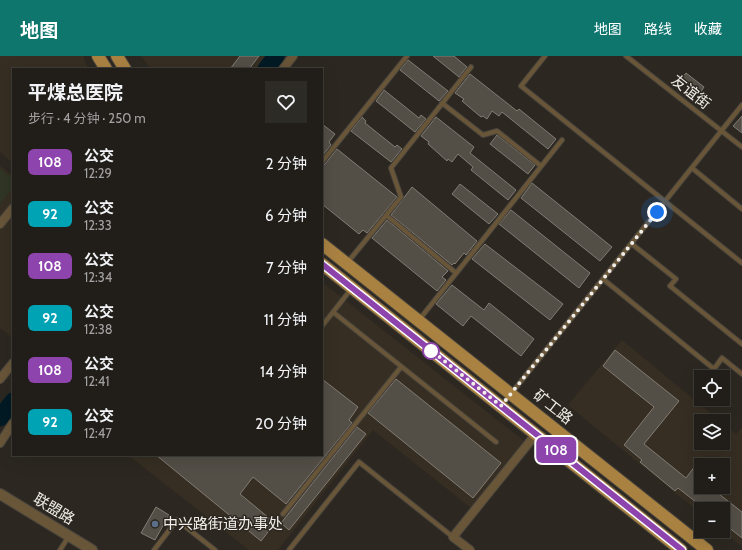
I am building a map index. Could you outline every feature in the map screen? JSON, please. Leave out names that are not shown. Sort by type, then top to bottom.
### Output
[{"type":"main road","points":[[98,56],[105,68]]},
{"type":"main road","points":[[117,56],[124,68]]},
{"type":"main road","name":"矿工路","points":[[323,245],[707,550]]},
{"type":"main road","points":[[323,265],[682,550]]},
{"type":"street","points":[[284,68],[293,56]]},
{"type":"street","points":[[0,224],[12,209]]},
{"type":"street","points":[[0,380],[12,364]]},
{"type":"street","points":[[0,443],[12,425]]},
{"type":"street","points":[[470,550],[453,537],[536,434]]},
{"type":"street","name":"联盟路","points":[[0,494],[92,550]]},
{"type":"lane","points":[[323,161],[407,56]]},
{"type":"lane","points":[[545,56],[521,86],[742,263]]},
{"type":"lane","name":"友谊街","points":[[626,56],[742,147]]},
{"type":"lane","points":[[346,263],[401,197],[391,168],[471,67]]},
{"type":"lane","points":[[442,103],[483,135],[497,131],[541,166]]},
{"type":"lane","points":[[501,406],[742,106]]},
{"type":"lane","points":[[419,321],[562,140]]},
{"type":"lane","points":[[692,168],[742,209]]},
{"type":"lane","points":[[386,215],[456,273]]},
{"type":"lane","points":[[632,244],[676,279],[670,286],[742,344]]},
{"type":"lane","points":[[603,279],[714,369],[722,358],[742,374]]},
{"type":"lane","points":[[323,325],[352,288]]},
{"type":"lane","points":[[333,312],[496,442]]},
{"type":"lane","points":[[283,514],[401,367]]},
{"type":"lane","points":[[289,550],[359,462],[453,537]]},
{"type":"lane","points":[[154,550],[177,520],[214,550]]},
{"type":"lane","points":[[60,550],[69,536]]},
{"type":"shaded area","points":[[0,56],[83,56],[88,68],[12,68],[12,162],[0,152]]},
{"type":"shaded area","points":[[141,56],[266,56],[257,68],[150,68]]},
{"type":"shaded area","points":[[0,166],[12,175],[12,203],[0,219]]},
{"type":"shaded area","points":[[12,215],[12,337],[0,328],[0,230]]},
{"type":"shaded area","points":[[323,283],[524,441],[471,508],[373,430],[278,550],[249,550],[129,456],[323,456]]},
{"type":"shaded area","points":[[622,340],[694,400],[694,406],[702,406],[712,414],[694,414],[694,450],[730,450],[730,429],[736,434],[742,427],[742,546],[730,537],[730,502],[694,502],[694,508],[568,405]]},
{"type":"green space","points":[[0,169],[12,178],[12,188],[0,204]]},
{"type":"building","points":[[240,56],[259,56],[250,68],[231,68]]},
{"type":"building","points":[[433,56],[454,56],[467,67],[459,77]]},
{"type":"building","points":[[408,60],[448,91],[439,101],[400,70]]},
{"type":"building","points":[[686,73],[704,87],[700,93],[682,78]]},
{"type":"building","points":[[470,74],[517,111],[519,109],[556,139],[548,149],[502,112],[499,116],[492,111],[487,119],[483,116],[481,117],[462,101],[464,99],[455,93]]},
{"type":"building","points":[[384,90],[419,118],[421,115],[426,119],[415,132],[376,101]]},
{"type":"building","points":[[742,116],[742,133],[733,126]]},
{"type":"building","points":[[362,117],[366,121],[365,123],[395,147],[397,145],[402,149],[391,162],[351,131]]},
{"type":"building","points":[[436,117],[474,147],[470,153],[516,190],[508,200],[471,170],[473,167],[458,154],[452,162],[448,159],[447,161],[428,144],[429,142],[421,136]]},
{"type":"building","points":[[323,125],[335,134],[329,142],[331,145],[323,155]]},
{"type":"building","points":[[497,135],[535,165],[528,174],[490,144]]},
{"type":"building","points":[[337,149],[397,197],[367,233],[363,230],[359,234],[323,205],[323,165]]},
{"type":"building","points":[[532,183],[612,247],[600,261],[521,198]]},
{"type":"building","points":[[460,184],[498,214],[489,224],[452,194]]},
{"type":"building","points":[[412,187],[477,241],[466,255],[464,253],[455,264],[454,263],[452,265],[391,215]]},
{"type":"building","points":[[511,210],[590,273],[579,288],[499,224]]},
{"type":"building","points":[[387,220],[448,271],[442,277],[446,280],[437,291],[372,238]]},
{"type":"building","points":[[485,244],[563,304],[550,320],[472,259]]},
{"type":"building","points":[[452,285],[484,310],[489,303],[534,339],[521,356],[471,316],[463,326],[436,304]]},
{"type":"building","points":[[615,350],[679,401],[644,444],[686,478],[694,467],[694,494],[719,494],[729,502],[696,502],[678,488],[675,491],[640,462],[642,460],[624,445],[654,407],[603,366]]},
{"type":"building","points":[[396,379],[501,463],[473,498],[368,413]]},
{"type":"building","points":[[323,380],[358,407],[349,420],[352,423],[286,504],[253,477],[240,494],[275,523],[261,541],[157,456],[323,456]]},
{"type":"building","points":[[357,427],[366,434],[289,530],[281,523]]},
{"type":"building","points":[[730,503],[742,512],[742,538],[730,529]]},
{"type":"building","name":"中兴路街道办事处","points":[[156,507],[169,515],[155,540],[141,533]]},
{"type":"waterway","points":[[267,68],[276,56]]},
{"type":"waterway","points":[[0,418],[12,402]]},
{"type":"bus line","name":"108","points":[[323,265],[682,550]]},
{"type":"place","name":"中兴路街道办事处","points":[[155,524]]},
{"type":"route","points":[[431,351],[427,347],[501,406],[657,212]]}]
